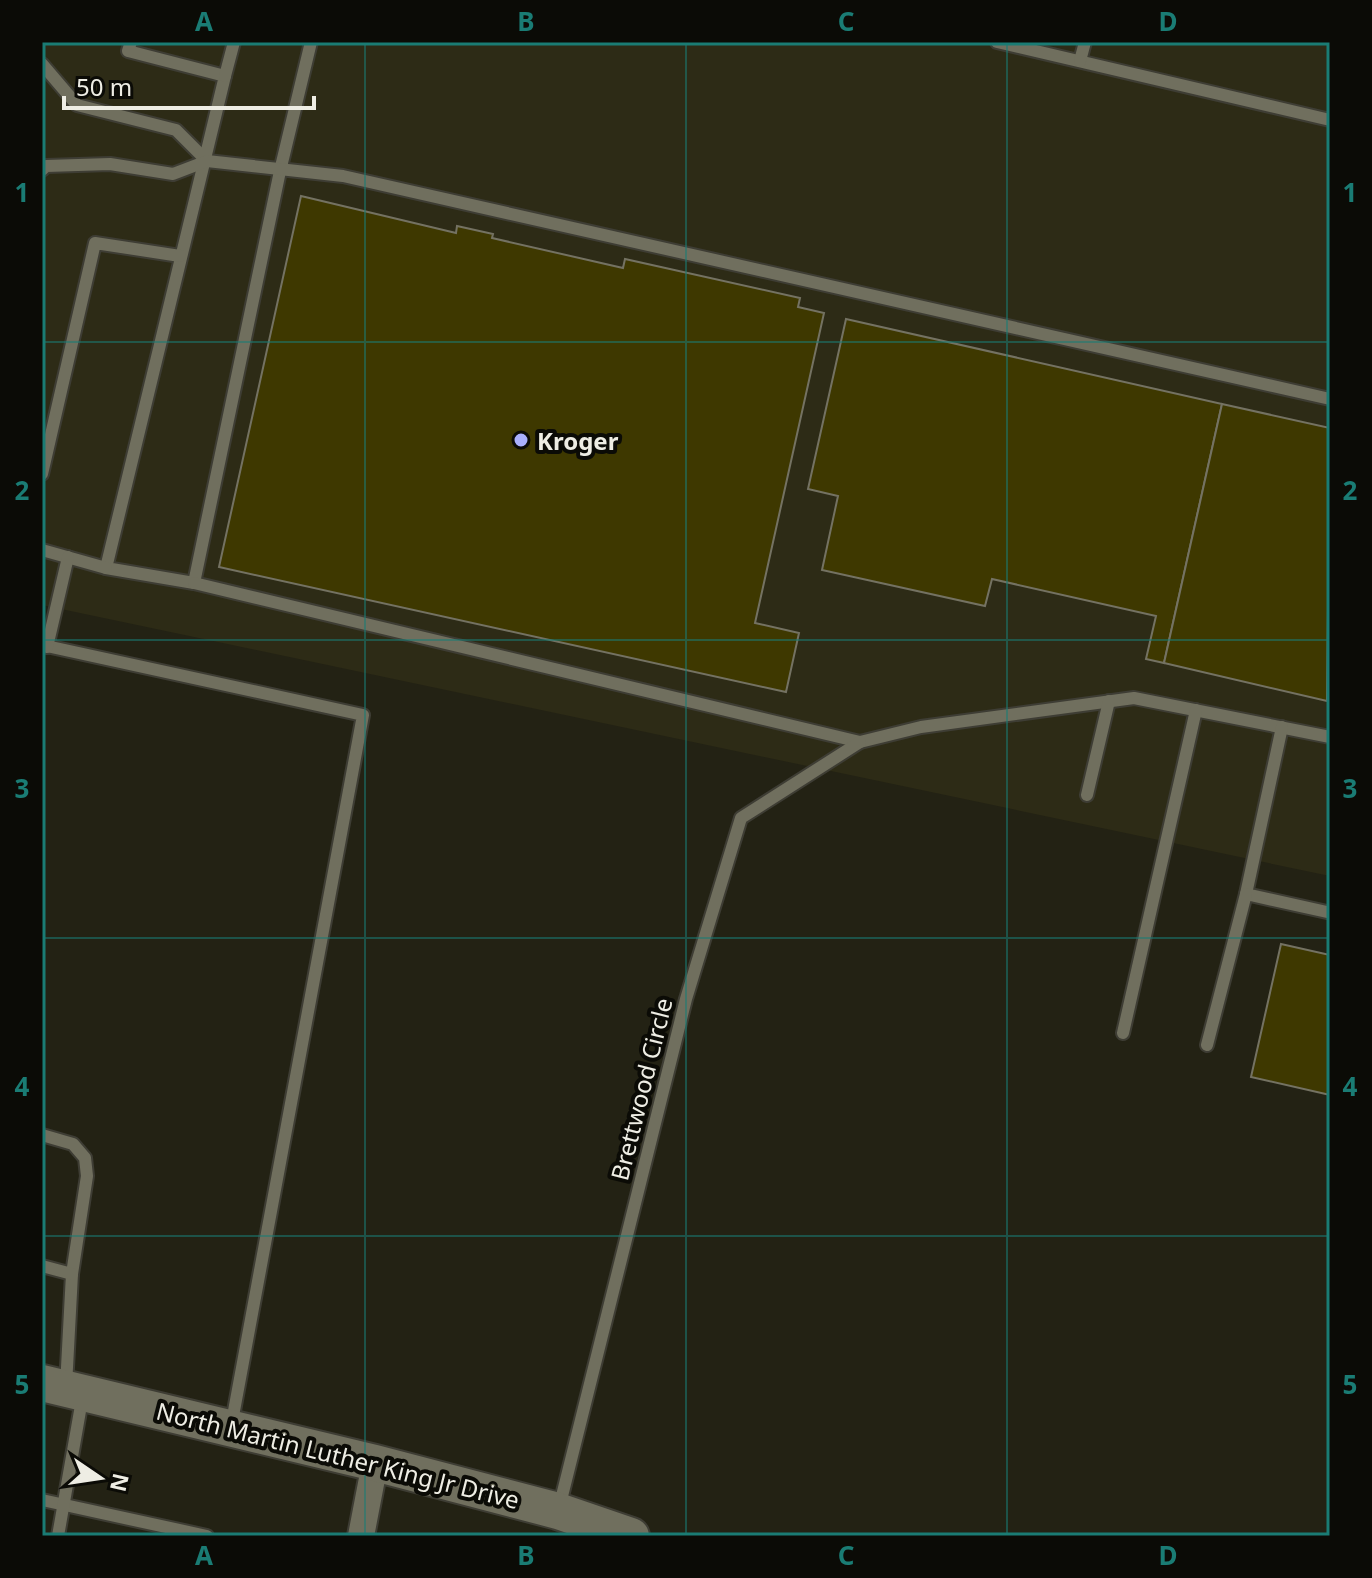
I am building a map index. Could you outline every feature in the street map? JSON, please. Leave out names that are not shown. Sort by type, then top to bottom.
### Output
[{"type":"street","name":"North Martin Luther King Jr Drive","points":[[64,1387],[558,1511],[631,1536]]},
{"type":"street","points":[[361,1536],[375,1463]]},
{"type":"lane","points":[[131,42],[128,51],[225,76]]},
{"type":"lane","points":[[106,568],[234,42]]},
{"type":"lane","points":[[194,583],[280,171],[311,42]]},
{"type":"lane","points":[[1080,61],[1085,42]]},
{"type":"lane","points":[[1004,43],[1330,120]]},
{"type":"lane","points":[[42,64],[77,105],[176,130],[207,161]]},
{"type":"lane","points":[[42,170],[46,166],[110,164],[173,174],[207,161],[374,182],[1330,399]]},
{"type":"lane","points":[[42,474],[95,243],[180,256]]},
{"type":"lane","points":[[42,550],[106,568],[194,583],[860,742],[921,727],[1134,698],[1330,737]]},
{"type":"lane","points":[[68,557],[45,646],[363,715],[231,1427]]},
{"type":"lane","points":[[1087,795],[1109,701]]},
{"type":"lane","points":[[1123,1033],[1196,710]]},
{"type":"lane","points":[[1207,1045],[1246,894],[1282,727]]},
{"type":"lane","name":"Brettwood Circle","points":[[558,1511],[686,999],[741,818],[860,742]]},
{"type":"lane","points":[[1246,894],[1328,913],[1330,898]]},
{"type":"lane","points":[[42,1135],[73,1144],[85,1158],[87,1176],[72,1274],[64,1387],[63,1505],[58,1536]]},
{"type":"lane","points":[[42,1266],[72,1274]]},
{"type":"lane","points":[[42,1500],[207,1536]]},
{"type":"shaded area","points":[[42,42],[1330,42],[1330,876],[42,605]]},
{"type":"building","name":"Kroger","points":[[301,196],[456,233],[457,226],[493,234],[492,238],[623,268],[625,259],[800,298],[798,307],[824,313],[755,623],[799,633],[786,692],[219,567]]},
{"type":"building","points":[[846,319],[1222,404],[1164,663],[1146,659],[1156,616],[992,579],[985,606],[822,570],[838,496],[808,489]]},
{"type":"building","points":[[1222,404],[1330,428],[1327,701],[1164,663]]},
{"type":"building","points":[[1281,944],[1330,955],[1330,1095],[1251,1077]]},
{"type":"place","name":"Kroger","points":[[521,440]]}]
